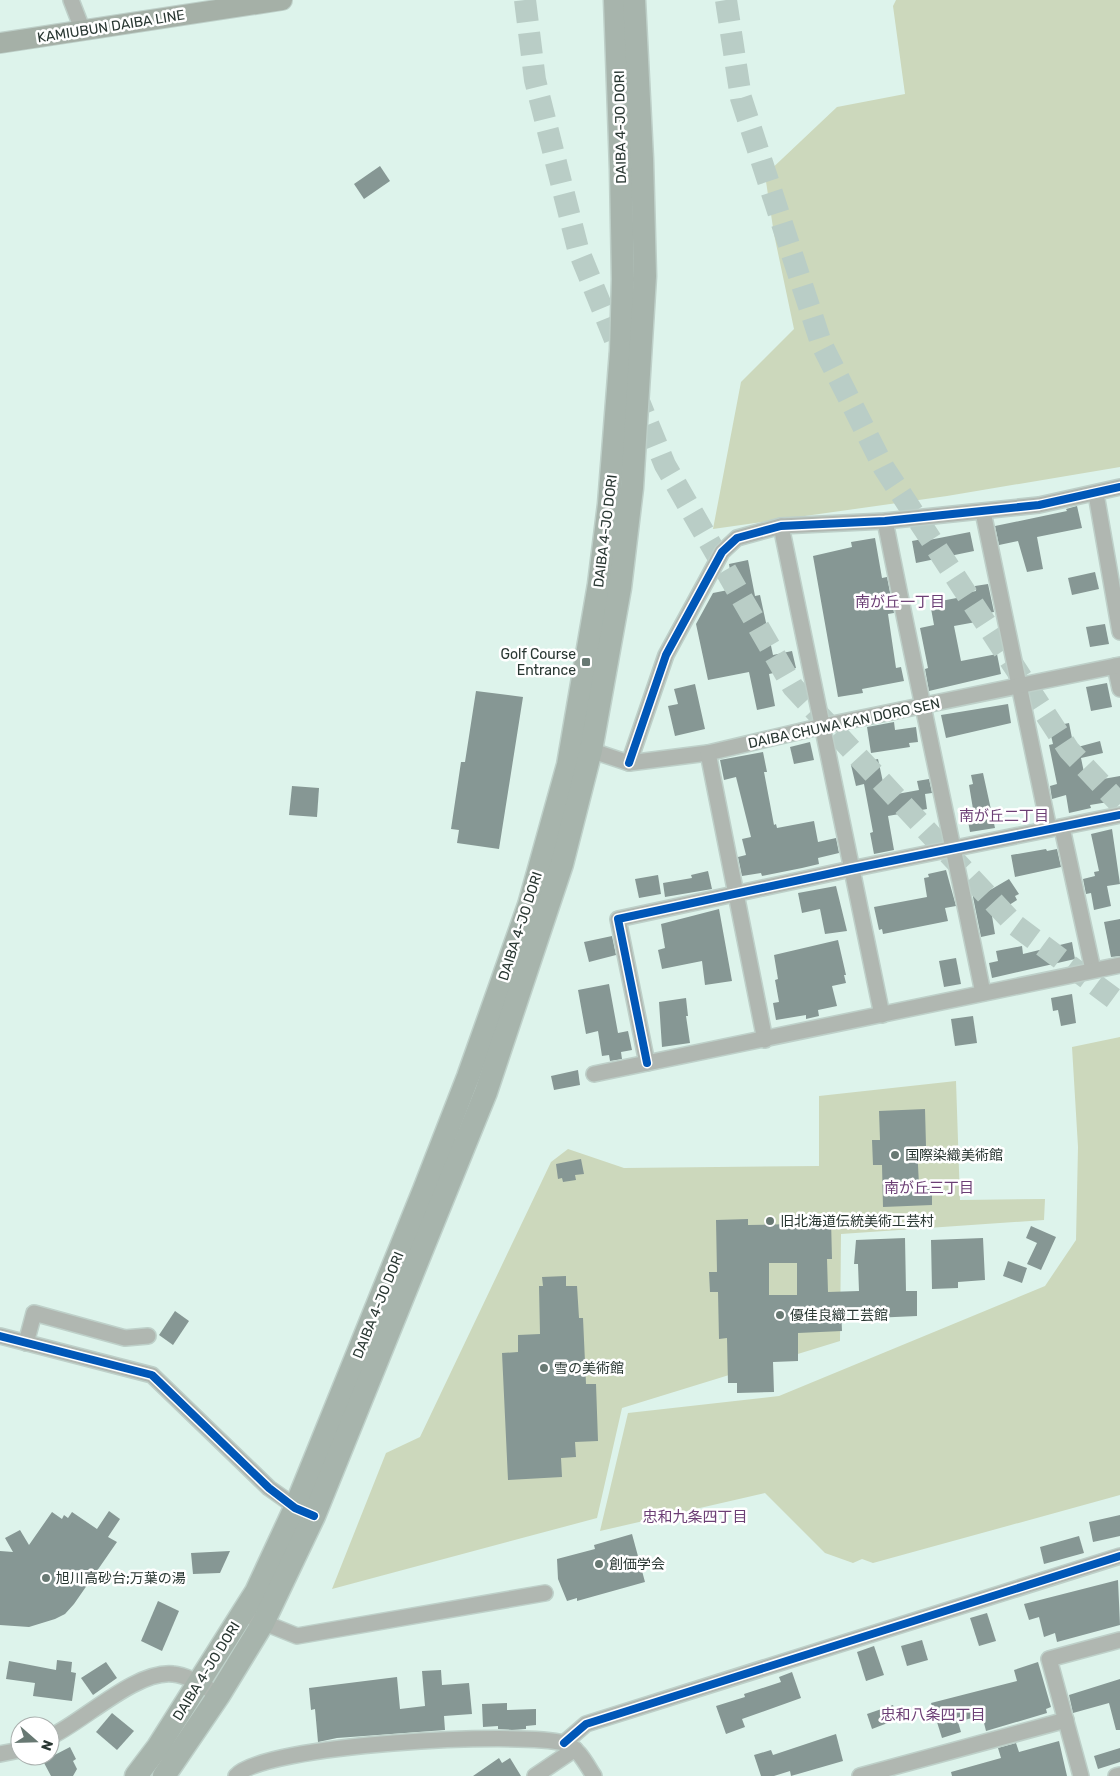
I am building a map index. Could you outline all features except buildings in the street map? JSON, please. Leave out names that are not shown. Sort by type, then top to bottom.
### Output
[{"type":"highway","name":"DAIBA 4-JO DORI","points":[[582,748],[609,504],[621,351],[623,279],[615,0]]},
{"type":"highway","name":"DAIBA 4-JO DORI","points":[[164,1776],[219,1695],[263,1622],[304,1512],[486,1092],[549,908],[582,748],[620,588],[632,488],[640,386],[645,276],[642,158],[634,0]]},
{"type":"highway","name":"DAIBA 4-JO DORI","points":[[136,1776],[158,1747],[199,1684],[304,1512]]},
{"type":"main road","name":"KAMIUBUN DAIBA LINE","points":[[0,43],[282,0]]},
{"type":"street","points":[[71,0],[83,31]]},
{"type":"street","points":[[629,763],[666,655],[722,552],[737,538],[781,526],[885,521],[1039,506],[1120,487]]},
{"type":"street","points":[[1096,494],[1120,632]]},
{"type":"street","points":[[983,512],[1020,686],[1093,970]]},
{"type":"street","points":[[885,521],[921,705],[954,848],[983,993]]},
{"type":"street","points":[[781,526],[882,1015]]},
{"type":"street","points":[[1118,666],[1120,689]]},
{"type":"street","name":"DAIBA CHUWA KAN DORO SEN","points":[[582,748],[629,763],[708,753],[921,705],[1118,666]]},
{"type":"street","points":[[708,753],[765,1040]]},
{"type":"street","points":[[647,1064],[618,920],[851,869],[1120,814]]},
{"type":"street","points":[[594,1074],[765,1040],[1120,964]]},
{"type":"street","points":[[26,1342],[34,1313],[125,1338],[148,1336]]},
{"type":"street","points":[[0,1336],[152,1374],[269,1488],[304,1512]]},
{"type":"street","points":[[535,1776],[570,1746],[586,1724],[1120,1556]]},
{"type":"street","points":[[243,1612],[297,1636],[545,1593]]},
{"type":"street","points":[[1081,1776],[1048,1659],[1120,1640]]},
{"type":"street","points":[[60,1732],[69,1728],[98,1706],[153,1674],[174,1674],[199,1684],[219,1695]]},
{"type":"street","points":[[860,1776],[1066,1720]]},
{"type":"street","points":[[236,1776],[240,1771],[273,1759],[390,1742],[500,1739],[570,1746],[594,1776]]},
{"type":"street","points":[[1116,1776],[1120,1775]]},
{"type":"green space","points":[[896,0],[1120,0],[1120,467],[947,496],[713,529],[741,382],[794,329],[774,234],[765,175],[837,107],[905,94],[893,6]]},
{"type":"green space","points":[[1120,1037],[1120,1495],[873,1563],[862,1559],[853,1563],[825,1553],[765,1493],[600,1531],[628,1413],[779,1396],[1045,1286],[1076,1240],[1078,1147],[1072,1047]]},
{"type":"green space","points":[[956,1081],[960,1200],[1045,1199],[1044,1220],[841,1234],[840,1341],[622,1408],[597,1518],[332,1589],[386,1453],[420,1437],[551,1162],[568,1149],[624,1168],[819,1166],[819,1096]]},
{"type":"tunnel","points":[[525,0],[535,80],[578,249],[622,357]]},
{"type":"tunnel","points":[[726,0],[741,98],[821,343],[884,468],[1069,750],[1120,804]]},
{"type":"tunnel","points":[[636,394],[665,465],[793,687],[1015,925],[1120,1003]]},
{"type":"cycle path","points":[[629,763],[666,655],[722,552],[737,538],[781,526],[885,521],[1039,505],[1120,487]]},
{"type":"cycle path","points":[[647,1063],[618,919],[851,869],[1120,815]]},
{"type":"cycle path","points":[[0,1336],[152,1375],[269,1488],[295,1508],[314,1516]]},
{"type":"cycle path","points":[[564,1743],[586,1724],[1120,1556]]},
{"type":"place","name":"Golf Course Entrance","points":[[586,662]]},
{"type":"place","name":"国際染織美術館","points":[[895,1155]]},
{"type":"place","name":"旧北海道伝統美術工芸村","points":[[770,1221]]},
{"type":"place","name":"優佳良織工芸館","points":[[780,1315]]},
{"type":"place","name":"雪の美術館","points":[[544,1368]]},
{"type":"place","name":"創価学会","points":[[599,1564]]},
{"type":"place","name":"旭川高砂台;万葉の湯","points":[[46,1578]]},
{"type":"district","name":"南が丘一丁目","points":[[900,602]]},
{"type":"district","name":"南が丘二丁目","points":[[1004,816]]},
{"type":"district","name":"南が丘三丁目","points":[[929,1188]]},
{"type":"district","name":"忠和九条四丁目","points":[[695,1517]]},
{"type":"district","name":"忠和八条四丁目","points":[[933,1715]]}]
